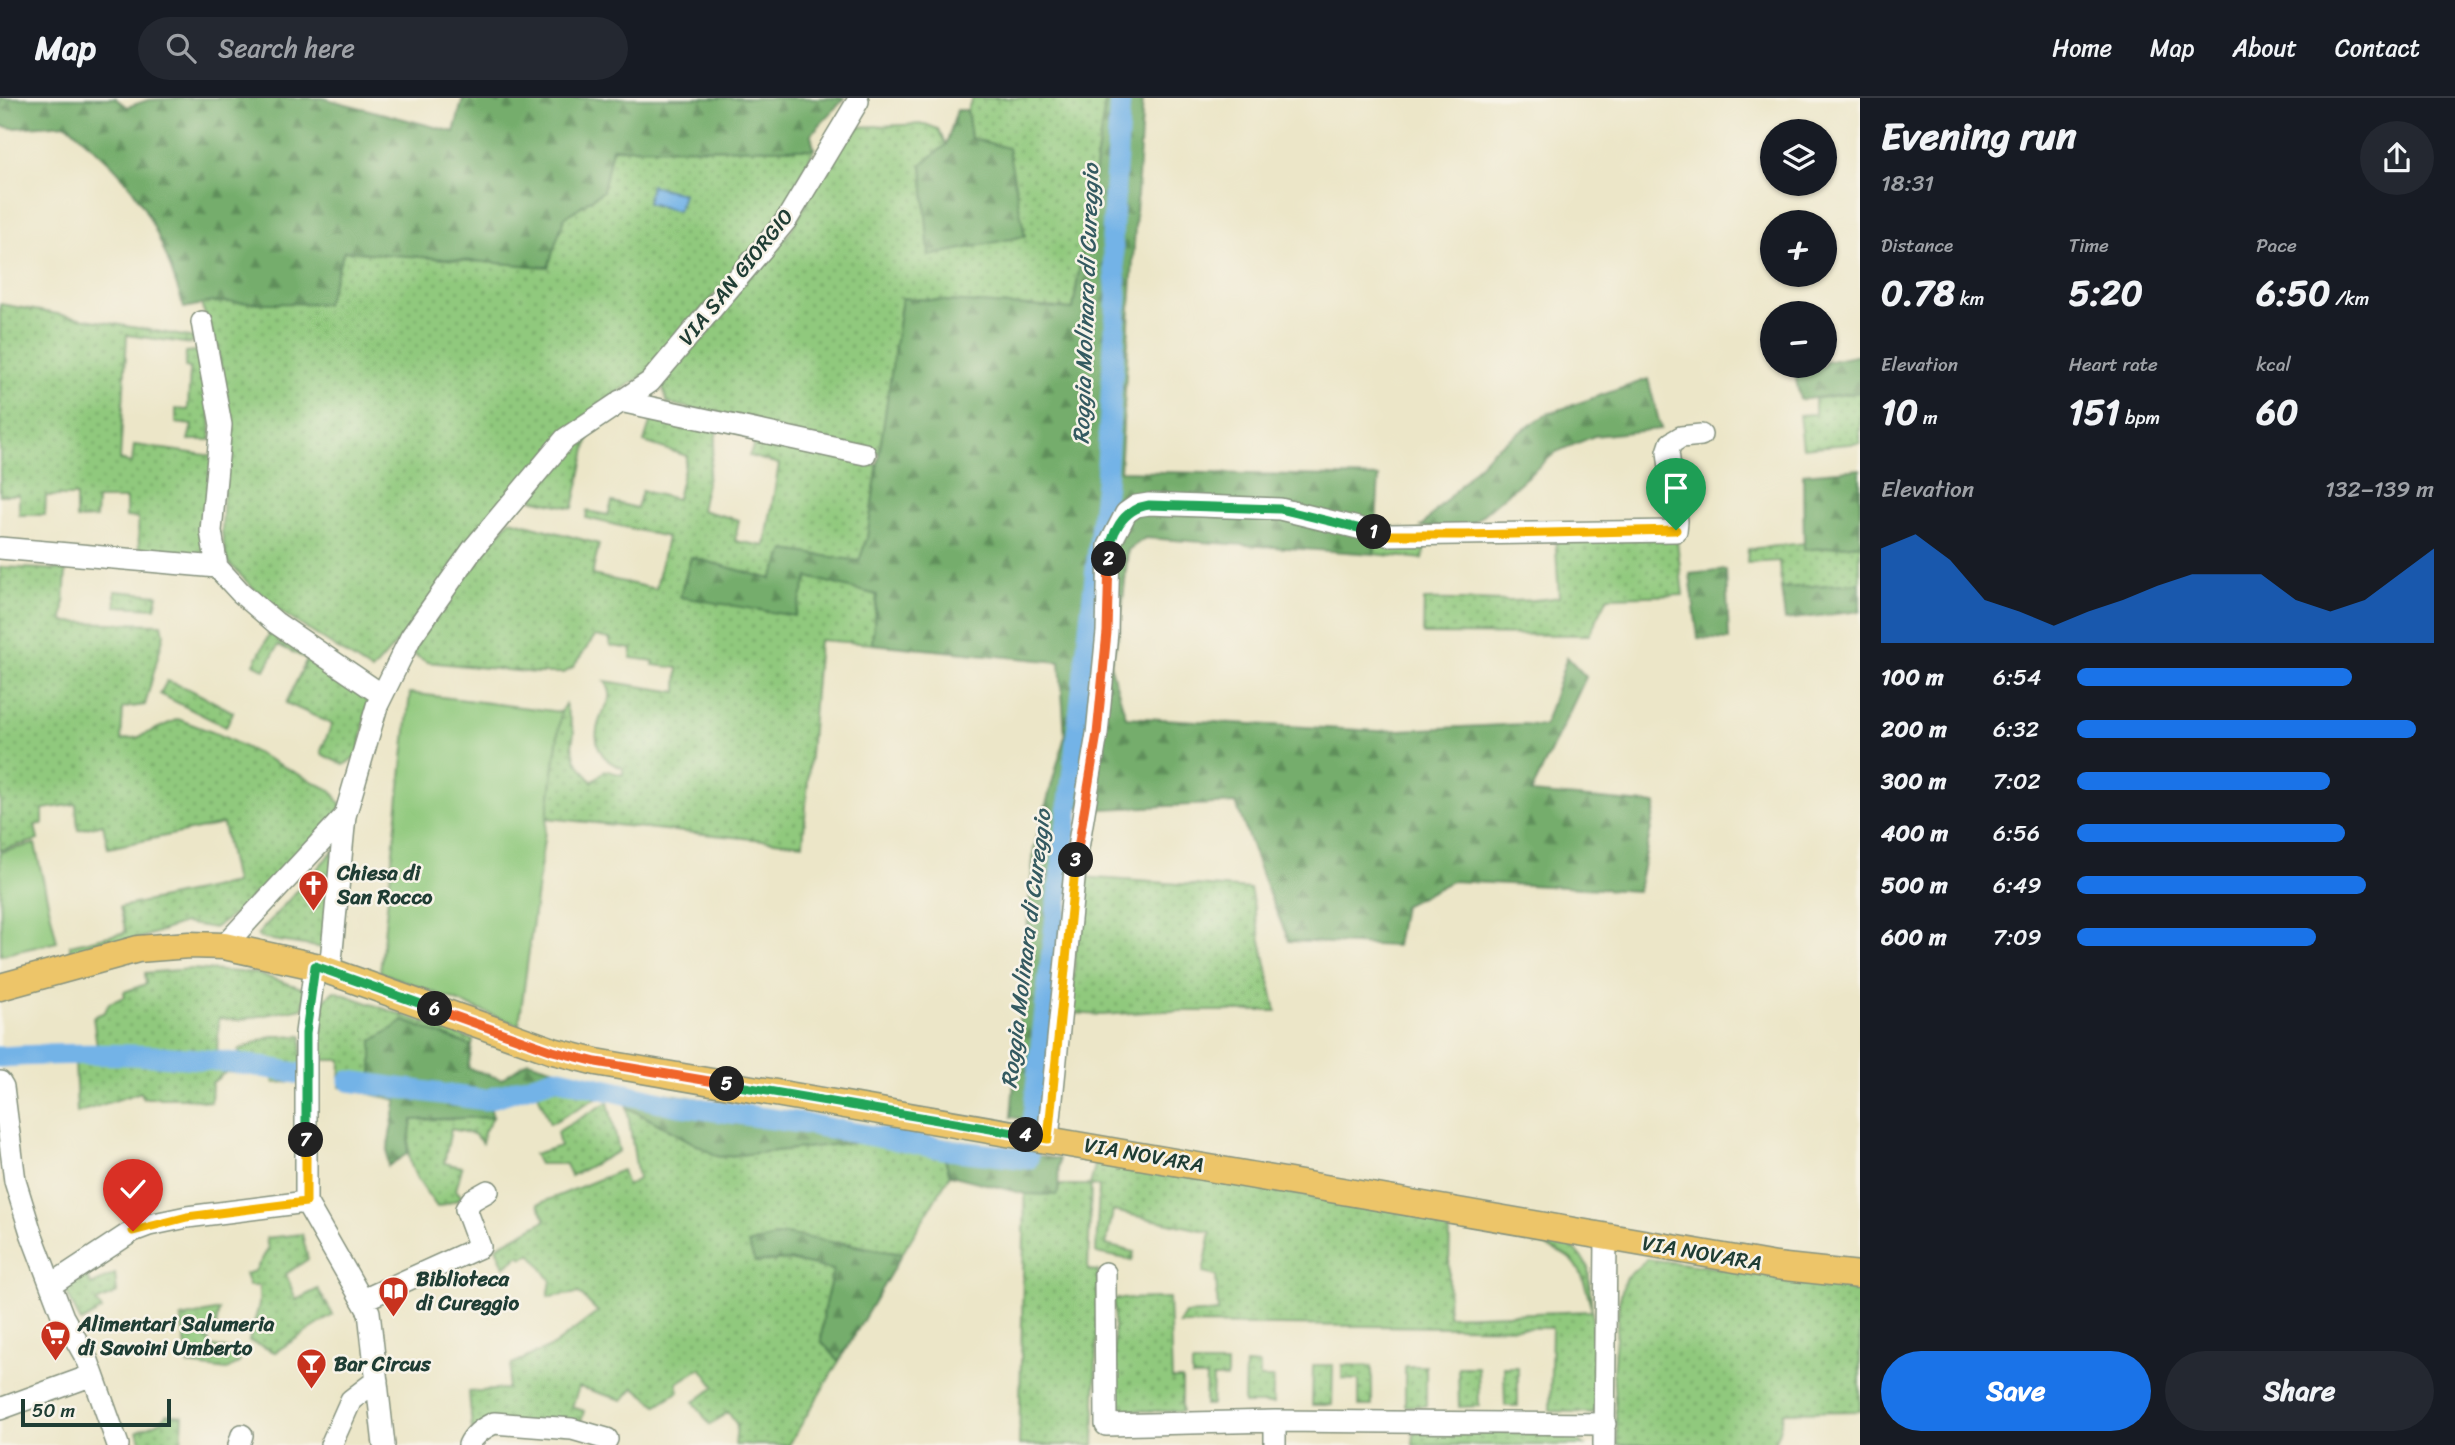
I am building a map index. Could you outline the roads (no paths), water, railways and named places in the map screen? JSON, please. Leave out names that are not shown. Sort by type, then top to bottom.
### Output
[{"type":"main road","name":"VIA NOVARA","points":[[0,987],[138,949],[188,945],[224,946],[323,968],[553,1051],[596,1062],[1776,1266],[1860,1275]]},
{"type":"street","name":"VIA SAN GIORGIO","points":[[345,816],[382,695],[411,638],[473,549],[565,439],[650,382],[787,219],[858,101]]},
{"type":"street","points":[[202,323],[221,425],[211,531],[217,567],[240,592],[276,623],[382,695]]},
{"type":"street","points":[[620,401],[865,454]]},
{"type":"street","points":[[1037,1137],[1076,860],[1097,734],[1107,632],[1110,546],[1126,513],[1136,506],[1149,505],[1280,509],[1387,535],[1676,530],[1668,452],[1671,443],[1681,437],[1701,435]]},
{"type":"street","points":[[0,548],[217,567]]},
{"type":"street","points":[[224,946],[345,816]]},
{"type":"street","points":[[345,816],[323,968],[306,1033],[306,1202],[366,1306],[384,1445]]},
{"type":"street","points":[[0,1082],[3,1087],[15,1181],[63,1317],[88,1361],[118,1445]]},
{"type":"street","points":[[366,1306],[480,1247],[466,1209],[472,1200],[488,1191]]},
{"type":"street","points":[[51,1285],[133,1231],[149,1225],[187,1217],[306,1202]]},
{"type":"street","points":[[1105,1273],[1106,1425],[1275,1421],[1605,1435],[1606,1237]]},
{"type":"street","points":[[0,1409],[93,1375]]},
{"type":"street","points":[[331,1445],[351,1400],[377,1380]]},
{"type":"street","points":[[1275,1421],[1275,1445]]},
{"type":"street","points":[[469,1445],[482,1429],[494,1423],[572,1429],[607,1439]]},
{"type":"water","points":[[651,185],[683,194],[678,211],[647,203]]},
{"type":"waterway","name":"Roggia Molinara di Cureggio","points":[[349,1081],[485,1100],[555,1078],[674,1105],[801,1123],[949,1150],[1028,1159],[1106,482],[1117,296],[1112,239],[1120,98]]},
{"type":"waterway","name":"Roggia Molinara di Cureggio","points":[[0,1057],[77,1054],[155,1056],[233,1063],[310,1076]]},
{"type":"place","name":"Chiesa di San Rocco","points":[[314,912]]},
{"type":"place","name":"Biblioteca di Cureggio","points":[[393,1318]]},
{"type":"place","name":"Alimentari Salumeria di Savoini Umberto","points":[[55,1363]]},
{"type":"place","name":"Bar Circus","points":[[311,1391]]}]
